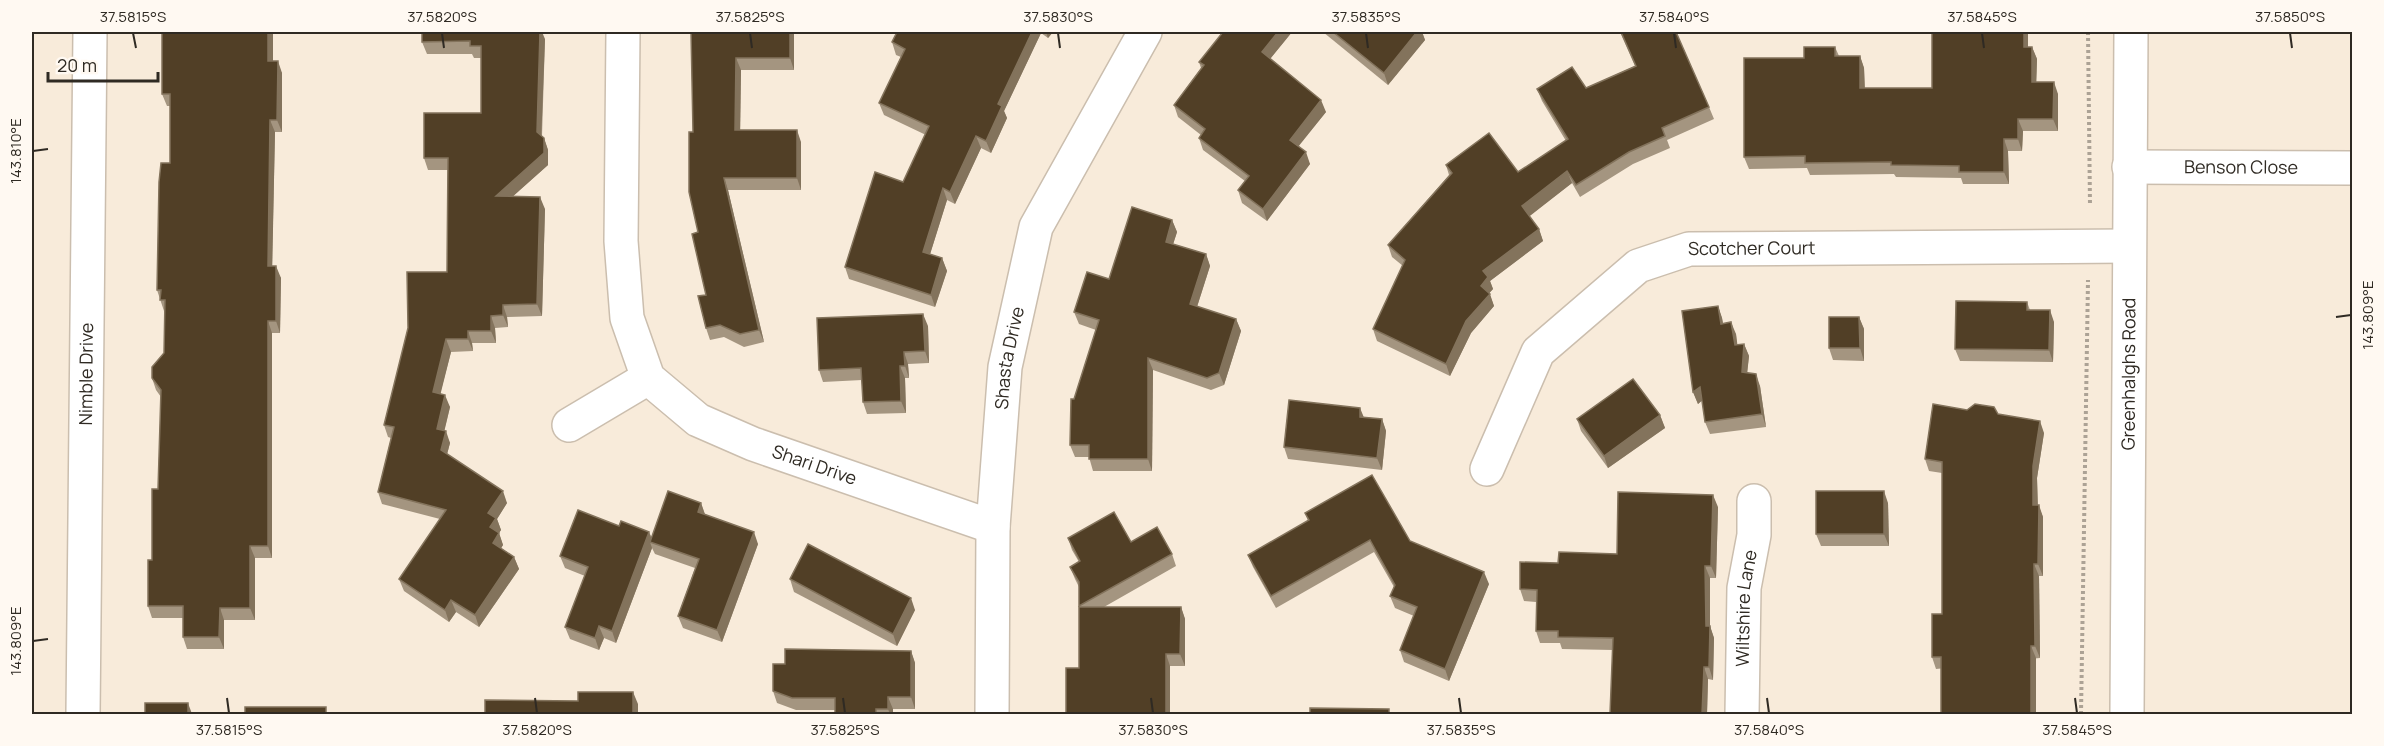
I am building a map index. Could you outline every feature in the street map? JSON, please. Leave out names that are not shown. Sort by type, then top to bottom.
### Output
[{"type":"street","name":"Nimble Drive","points":[[83,714],[90,32]]},
{"type":"street","points":[[569,425],[648,378],[627,318],[622,252],[623,32]]},
{"type":"street","name":"Shasta Drive","points":[[992,714],[993,527],[1005,367],[1036,227],[1145,32]]},
{"type":"street","name":"Greenhalghs Road","points":[[2127,714],[2130,32]]},
{"type":"street","name":"Benson Close","points":[[2129,167],[2352,168]]},
{"type":"street","name":"Scotcher Court","points":[[1487,469],[1538,352],[1638,266],[1689,249],[2129,246]]},
{"type":"street","name":"Shari Drive","points":[[648,378],[698,420],[753,444],[993,527]]},
{"type":"street","name":"Wiltshire Lane","points":[[1742,714],[1744,588],[1754,535],[1754,501]]},
{"type":"path","points":[[2088,32],[2090,206]]},
{"type":"path","points":[[2081,714],[2088,279]]},
{"type":"building","points":[[162,32],[268,32],[268,61],[278,61],[277,120],[270,120],[268,266],[276,266],[276,321],[268,321],[268,546],[250,546],[250,608],[220,608],[219,637],[183,637],[183,606],[148,606],[148,560],[152,560],[152,489],[158,489],[161,390],[152,378],[152,367],[164,353],[165,300],[160,300],[161,290],[157,290],[159,182],[161,163],[170,163],[170,94],[162,94]]},
{"type":"building","points":[[422,32],[540,32],[537,132],[544,138],[544,153],[496,196],[540,197],[537,304],[503,305],[503,315],[491,316],[491,331],[468,331],[468,339],[446,339],[433,392],[445,395],[437,429],[446,431],[441,450],[503,491],[488,513],[496,518],[490,527],[499,533],[493,543],[514,557],[475,615],[451,600],[445,610],[399,579],[446,510],[378,492],[394,427],[384,425],[408,328],[407,272],[447,272],[448,158],[424,158],[424,113],[481,113],[481,46],[470,46],[470,41],[422,42]]},
{"type":"building","points":[[691,32],[790,32],[790,58],[736,58],[735,130],[797,130],[797,178],[724,178],[759,330],[740,334],[720,325],[706,328],[698,296],[706,295],[692,234],[698,232],[689,192],[689,132],[693,132]]},
{"type":"building","points":[[897,32],[1032,32],[998,104],[1002,106],[986,141],[976,136],[950,192],[943,188],[923,252],[942,258],[931,295],[845,267],[875,172],[903,182],[929,126],[879,103],[905,49],[892,42]]},
{"type":"building","points":[[1223,32],[1278,32],[1262,52],[1321,100],[1290,140],[1306,152],[1263,209],[1238,190],[1249,176],[1199,138],[1205,129],[1174,105],[1204,65],[1199,62]]},
{"type":"building","points":[[1333,32],[1417,32],[1384,73]]},
{"type":"building","points":[[1621,32],[1676,32],[1709,107],[1662,128],[1665,136],[1629,152],[1576,185],[1567,171],[1522,206],[1539,229],[1483,271],[1488,277],[1481,286],[1490,294],[1466,321],[1446,364],[1373,329],[1405,260],[1388,245],[1452,173],[1446,165],[1489,133],[1518,172],[1568,139],[1537,89],[1572,67],[1586,88],[1636,66]]},
{"type":"building","points":[[1932,32],[2024,32],[2024,47],[2032,47],[2032,82],[2054,82],[2053,119],[2018,119],[2018,139],[2004,139],[2004,172],[1959,172],[1959,166],[1891,165],[1891,162],[1805,163],[1805,156],[1744,157],[1744,58],[1804,58],[1804,47],[1835,47],[1835,56],[1860,56],[1860,88],[1932,88]]},
{"type":"building","points":[[1132,207],[1172,220],[1166,242],[1206,254],[1190,304],[1236,319],[1219,373],[1207,378],[1148,358],[1148,459],[1089,459],[1089,445],[1070,445],[1071,399],[1074,399],[1099,320],[1074,312],[1087,272],[1109,279]]},
{"type":"building","points":[[1956,301],[2027,302],[2027,310],[2050,310],[2049,350],[1955,349]]},
{"type":"building","points":[[1718,306],[1721,324],[1731,322],[1735,345],[1744,344],[1742,372],[1756,374],[1762,414],[1705,422],[1700,387],[1693,392],[1682,311]]},
{"type":"building","points":[[923,314],[925,351],[904,352],[905,366],[900,366],[901,401],[863,402],[861,368],[819,370],[817,318]]},
{"type":"building","points":[[1829,317],[1859,317],[1860,348],[1829,348]]},
{"type":"building","points":[[1633,379],[1660,415],[1604,456],[1577,419]]},
{"type":"building","points":[[1289,400],[1360,408],[1360,417],[1382,419],[1377,458],[1284,447]]},
{"type":"building","points":[[1933,404],[1967,410],[1975,404],[1994,407],[1998,414],[2040,421],[2033,466],[2033,505],[2039,505],[2038,564],[2034,564],[2035,646],[2031,646],[2031,714],[1941,714],[1941,657],[1932,657],[1932,614],[1942,614],[1942,462],[1925,459]]},
{"type":"building","points":[[1372,475],[1410,541],[1484,572],[1445,669],[1400,650],[1417,607],[1390,596],[1395,585],[1370,540],[1271,596],[1248,555],[1309,520],[1305,513]]},
{"type":"building","points":[[668,491],[701,503],[698,512],[754,532],[717,630],[678,616],[699,559],[650,542]]},
{"type":"building","points":[[1816,491],[1884,491],[1884,534],[1816,534]]},
{"type":"building","points":[[1618,492],[1713,495],[1711,566],[1705,566],[1706,626],[1710,626],[1709,667],[1704,667],[1702,714],[1610,714],[1613,638],[1558,637],[1558,631],[1536,631],[1537,590],[1520,589],[1520,562],[1558,563],[1559,552],[1617,554]]},
{"type":"building","points":[[578,510],[619,526],[621,521],[649,532],[612,631],[599,626],[595,638],[565,627],[588,567],[560,556]]},
{"type":"building","points":[[1114,512],[1131,542],[1157,527],[1172,554],[1079,606],[1079,582],[1070,567],[1080,561],[1068,538]]},
{"type":"building","points":[[808,544],[911,598],[893,634],[790,579]]},
{"type":"building","points":[[1079,607],[1181,607],[1180,654],[1166,654],[1166,714],[1066,714],[1066,668],[1079,668]]},
{"type":"building","points":[[785,649],[911,651],[911,697],[888,697],[888,709],[876,709],[876,714],[835,714],[835,698],[792,698],[773,691],[773,664],[785,664]]},
{"type":"building","points":[[578,692],[633,692],[633,714],[485,714],[485,700],[578,701]]},
{"type":"building","points":[[145,703],[188,703],[188,714],[145,714]]},
{"type":"building","points":[[245,707],[326,707],[326,714],[245,714]]},
{"type":"building","points":[[1310,708],[1389,709],[1389,714],[1310,714]]}]
